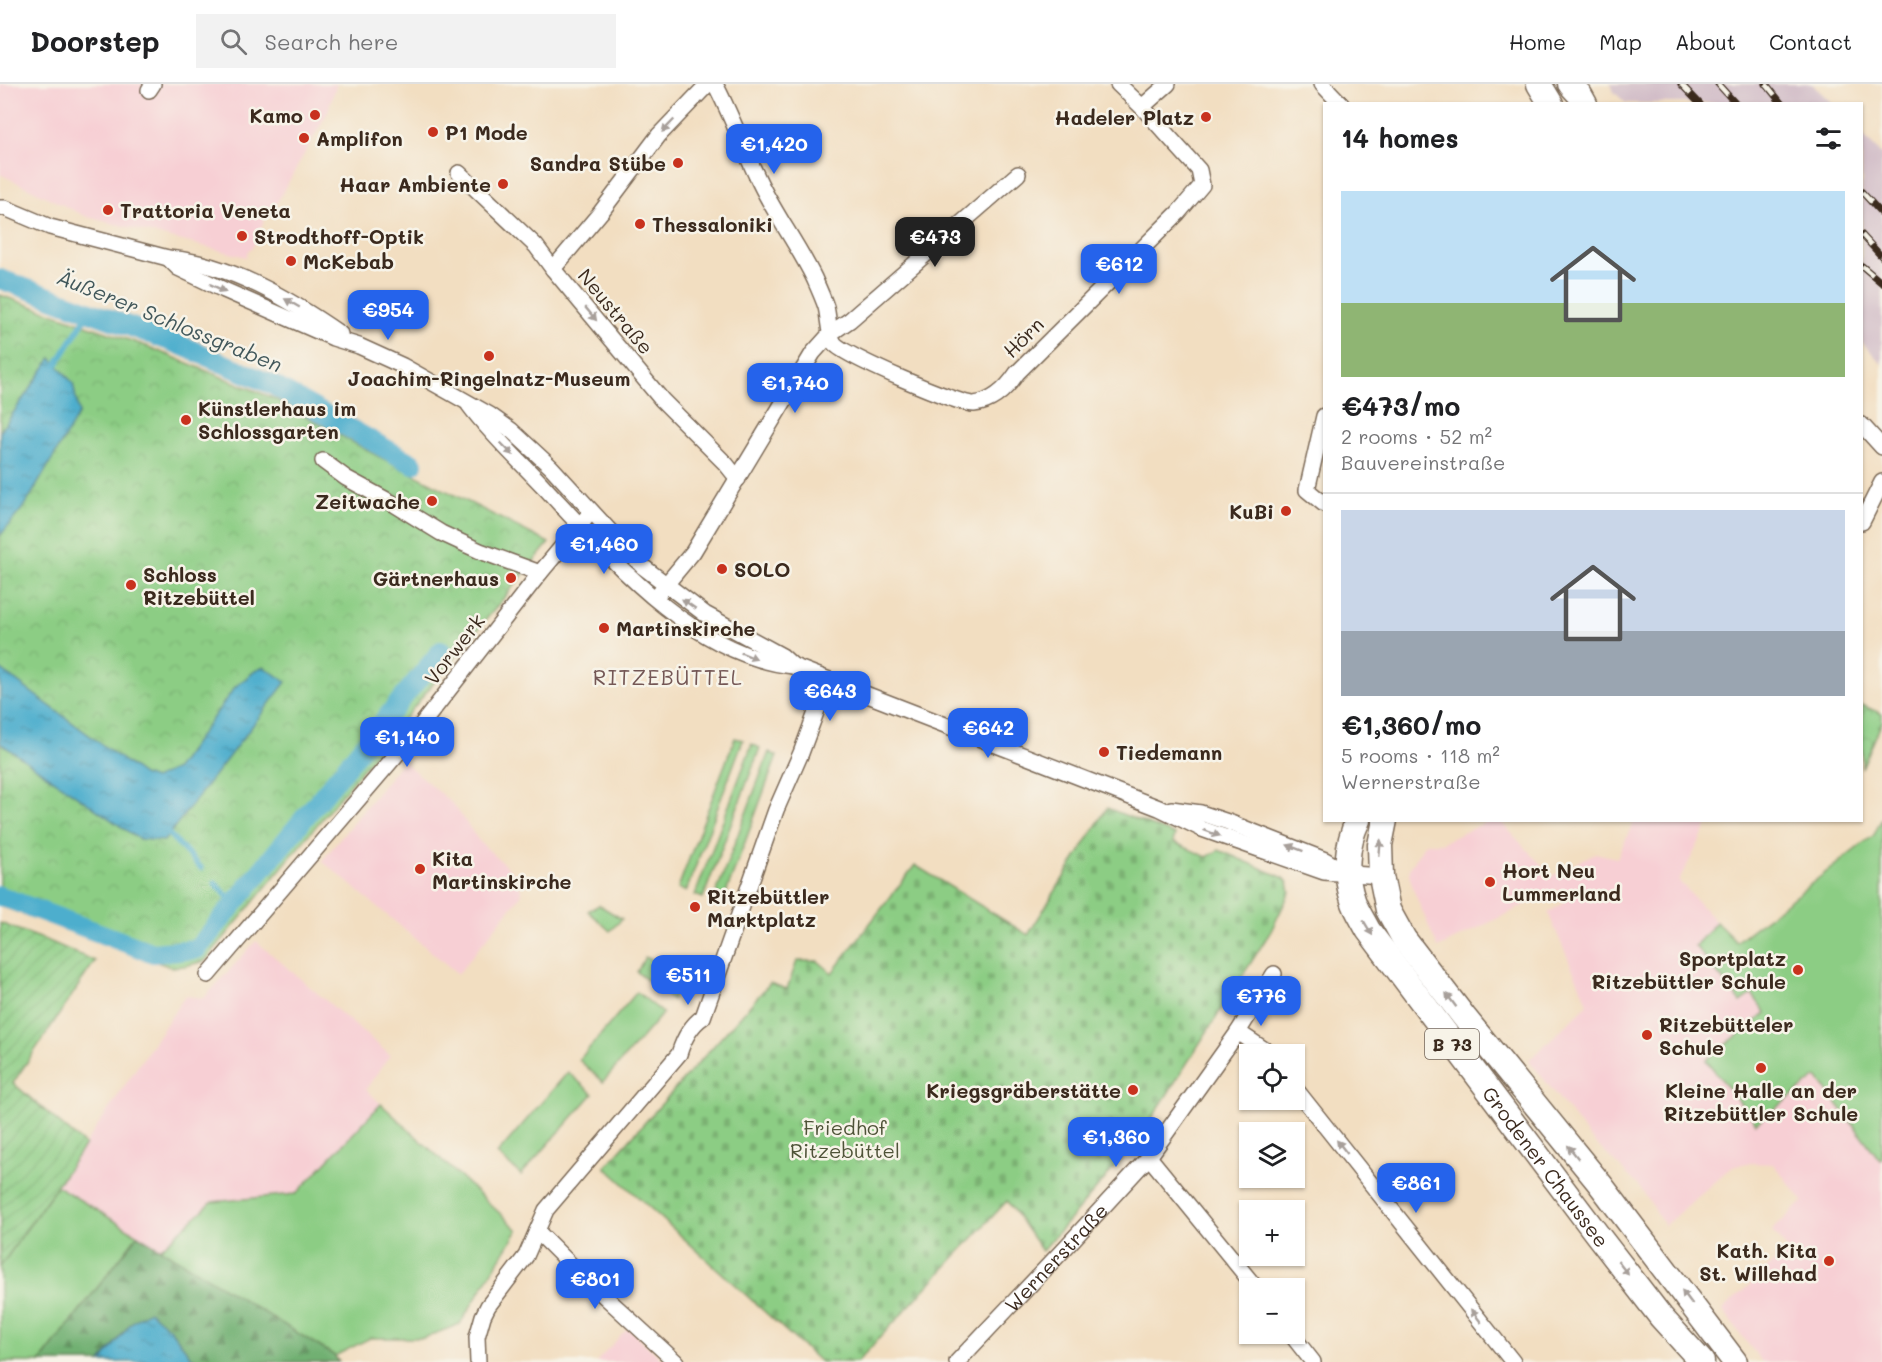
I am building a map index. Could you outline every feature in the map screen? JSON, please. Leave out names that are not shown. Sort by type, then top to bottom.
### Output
[{"type":"main road","points":[[1539,84],[1550,102]]},
{"type":"main road","points":[[1570,84],[1584,102]]},
{"type":"main road","name":"B 73","points":[[1347,874],[1351,837],[1357,822]]},
{"type":"main road","name":"B 73","points":[[1381,876],[1380,852],[1385,822]]},
{"type":"main road","name":"Grodener Chaussee","points":[[1347,874],[1353,900],[1368,930],[1661,1317],[1701,1362]]},
{"type":"main road","name":"Grodener Chaussee","points":[[1381,876],[1388,910],[1404,939],[1592,1175],[1729,1353]]},
{"type":"street","points":[[553,269],[601,212],[659,135],[708,84]]},
{"type":"street","points":[[715,84],[760,183],[813,277],[825,305],[831,333]]},
{"type":"street","points":[[1118,84],[1142,107],[1168,84]]},
{"type":"street","points":[[1322,84],[1339,102]]},
{"type":"street","name":"Hörn","points":[[831,333],[833,342],[840,348],[874,366],[951,399],[971,404],[978,403],[1006,389],[1017,373],[1193,198],[1203,185],[1199,170],[1142,107]]},
{"type":"street","name":"Neustraße","points":[[459,173],[536,246],[650,385],[738,479]]},
{"type":"street","points":[[655,599],[693,552],[813,353],[831,333],[850,320],[1018,174]]},
{"type":"street","points":[[2,206],[50,227],[168,258],[178,268],[224,290],[403,366],[490,415],[511,430],[551,467],[632,557],[705,614],[782,656],[793,666]]},
{"type":"street","points":[[469,405],[494,436],[619,567],[655,599],[718,642],[772,664],[793,666],[1159,808],[1202,829],[1300,864],[1324,872],[1381,876]]},
{"type":"street","points":[[1323,420],[1307,490],[1323,503]]},
{"type":"street","points":[[1863,426],[1882,447]]},
{"type":"street","points":[[323,461],[346,478],[441,533],[480,551],[540,573]]},
{"type":"street","points":[[1863,520],[1882,482]]},
{"type":"street","name":"Vorwerk","points":[[208,975],[415,733],[540,573],[591,512]]},
{"type":"street","points":[[477,1361],[478,1330],[485,1311],[526,1256],[546,1210],[679,1054],[682,1044],[696,1022],[703,1017],[776,810],[801,753],[828,680]]},
{"type":"street","name":"Wernerstraße","points":[[957,1362],[1149,1156],[1238,1032],[1274,974]]},
{"type":"street","points":[[1238,1032],[1255,1044]]},
{"type":"street","points":[[1305,1101],[1513,1362]]},
{"type":"street","points":[[1149,1156],[1248,1278]]},
{"type":"street","points":[[537,1231],[676,1362]]},
{"type":"street","points":[[1299,1344],[1313,1362]]},
{"type":"street","points":[[1701,1362],[1729,1353]]},
{"type":"shaded area","points":[[0,84],[337,84],[329,110],[270,215],[267,213],[254,245],[246,257],[87,217],[0,174]]},
{"type":"shaded area","points":[[1610,84],[1812,84],[1831,102],[1625,102],[1613,91]]},
{"type":"shaded area","points":[[1863,135],[1882,155],[1882,364],[1863,343]]},
{"type":"shaded area","name":"Kita Martinskirche","points":[[403,761],[454,805],[479,841],[517,876],[522,894],[458,974],[322,861]]},
{"type":"shaded area","name":"Ritzebütteler Schule","points":[[1487,822],[1501,822],[1552,876],[1595,853],[1617,858],[1634,822],[1709,822],[1679,881],[1716,922],[1695,946],[1741,1002],[1752,994],[1880,1160],[1882,1159],[1882,1362],[1762,1362],[1722,1310],[1787,1249],[1772,1231],[1803,1201],[1773,1164],[1746,1163],[1730,1168],[1664,1226],[1638,1185],[1589,1137],[1529,1060],[1588,1004],[1548,913],[1564,903],[1557,889],[1438,948],[1409,875],[1410,868],[1425,843],[1441,843]]},
{"type":"shaded area","points":[[256,941],[390,1055],[366,1089],[381,1104],[296,1194],[212,1202],[160,1249],[57,1186],[185,996],[204,998]]},
{"type":"shaded area","points":[[628,1328],[665,1362],[596,1362]]},
{"type":"green space","points":[[0,295],[146,346],[275,399],[372,453],[549,543],[205,961],[171,967],[0,906]]},
{"type":"green space","points":[[1863,705],[1882,714],[1882,722],[1863,766]]},
{"type":"green space","points":[[735,738],[743,740],[686,892],[678,888]]},
{"type":"green space","points":[[752,744],[760,748],[703,898],[695,895]]},
{"type":"green space","points":[[769,752],[777,756],[722,904],[713,901]]},
{"type":"green space","name":"Friedhof Ritzebüttel","points":[[1107,808],[1175,835],[1173,842],[1207,857],[1219,850],[1284,878],[1288,882],[1290,892],[1271,931],[1137,1142],[1042,1251],[1007,1201],[857,1362],[820,1362],[605,1167],[770,983],[787,989],[797,961],[818,961],[832,973],[915,865],[1028,935]]},
{"type":"green space","name":"Sportplatz Ritzebüttler Schule","points":[[1882,818],[1882,1159],[1880,1160],[1817,1077],[1756,1123],[1706,1060],[1766,1013],[1752,994],[1741,1002],[1695,946],[1716,922],[1736,942],[1874,835]]},
{"type":"green space","points":[[599,905],[622,919],[610,931],[588,911]]},
{"type":"green space","points":[[0,923],[95,961],[13,1083],[85,1145],[0,1267]]},
{"type":"green space","points":[[645,957],[667,967],[665,979],[676,989],[672,1000],[637,972]]},
{"type":"green space","points":[[637,992],[663,1013],[603,1082],[579,1060]]},
{"type":"green space","points":[[568,1072],[593,1094],[521,1175],[497,1154]]},
{"type":"green space","points":[[381,1104],[518,1230],[460,1324],[424,1338],[370,1338],[335,1356],[160,1249],[212,1202],[296,1194]]},
{"type":"green space","points":[[57,1186],[138,1235],[40,1362],[0,1362],[0,1267]]},
{"type":"green space","points":[[138,1235],[335,1356],[339,1362],[200,1362],[192,1358],[170,1329],[131,1323],[101,1362],[40,1362]]},
{"type":"water","points":[[51,358],[73,383],[79,413],[26,504],[0,536],[0,432]]},
{"type":"water","points":[[264,667],[286,682],[164,841],[139,839],[0,743],[0,669],[143,775],[154,779],[176,769],[235,687],[255,671]]},
{"type":"water","points":[[149,1311],[170,1329],[192,1358],[200,1362],[101,1362],[131,1323]]},
{"type":"waterway","name":"Äußerer Schlossgraben","points":[[0,279],[178,344],[271,384],[413,464]]},
{"type":"waterway","points":[[53,370],[89,312]]},
{"type":"waterway","name":"Äußerer Schlossgraben","points":[[0,896],[153,953],[197,949],[441,651]]},
{"type":"waterway","name":"Äußerer Schlossgraben","points":[[165,830],[201,868]]},
{"type":"waterway","name":"Äußerer Schlossgraben","points":[[215,883],[235,904]]},
{"type":"railway","points":[[1681,84],[1698,102]]},
{"type":"railway","points":[[1718,84],[1734,102]]},
{"type":"railway","points":[[1766,84],[1780,102]]},
{"type":"railway","points":[[1863,193],[1882,214]]},
{"type":"railway","points":[[1863,236],[1882,257]]},
{"type":"railway","points":[[1863,267],[1882,283]]},
{"type":"place","name":"Kamo","points":[[315,115]]},
{"type":"place","name":"Hadeler Platz","points":[[1206,117]]},
{"type":"place","name":"P1 Mode","points":[[433,132]]},
{"type":"place","name":"Amplifon","points":[[304,138]]},
{"type":"place","name":"Sandra Stübe","points":[[678,163]]},
{"type":"place","name":"Haar Ambiente","points":[[503,184]]},
{"type":"place","name":"Trattoria Veneta","points":[[108,210]]},
{"type":"place","name":"Thessaloniki","points":[[640,224]]},
{"type":"place","name":"Strodthoff-Optik","points":[[242,236]]},
{"type":"place","name":"McKebab","points":[[291,261]]},
{"type":"place","name":"Joachim-Ringelnatz-Museum","points":[[489,356]]},
{"type":"place","name":"Künstlerhaus im Schlossgarten","points":[[186,420]]},
{"type":"place","name":"Zeitwache","points":[[432,501]]},
{"type":"place","name":"KuBi","points":[[1286,511]]},
{"type":"place","name":"SOLO","points":[[722,569]]},
{"type":"place","name":"Gärtnerhaus","points":[[511,578]]},
{"type":"place","name":"Schloss Ritzebüttel","points":[[131,585]]},
{"type":"place","name":"Martinskirche","points":[[604,628]]},
{"type":"place","name":"Tiedemann","points":[[1104,752]]},
{"type":"place","name":"Kita Martinskirche","points":[[420,869]]},
{"type":"place","name":"Hort Neu Lummerland","points":[[1490,882]]},
{"type":"place","name":"Ritzebüttler Marktplatz","points":[[695,907]]},
{"type":"place","name":"Sportplatz Ritzebüttler Schule","points":[[1798,970]]},
{"type":"place","name":"Ritzebütteler Schule","points":[[1647,1035]]},
{"type":"place","name":"Kleine Halle an der Ritzebüttler Schule","points":[[1761,1068]]},
{"type":"place","name":"Kriegsgräberstätte","points":[[1133,1090]]},
{"type":"place","name":"Kath. Kita St. Willehad","points":[[1829,1261]]},
{"type":"district","name":"RITZEBÜTTEL","points":[[668,676]]}]
